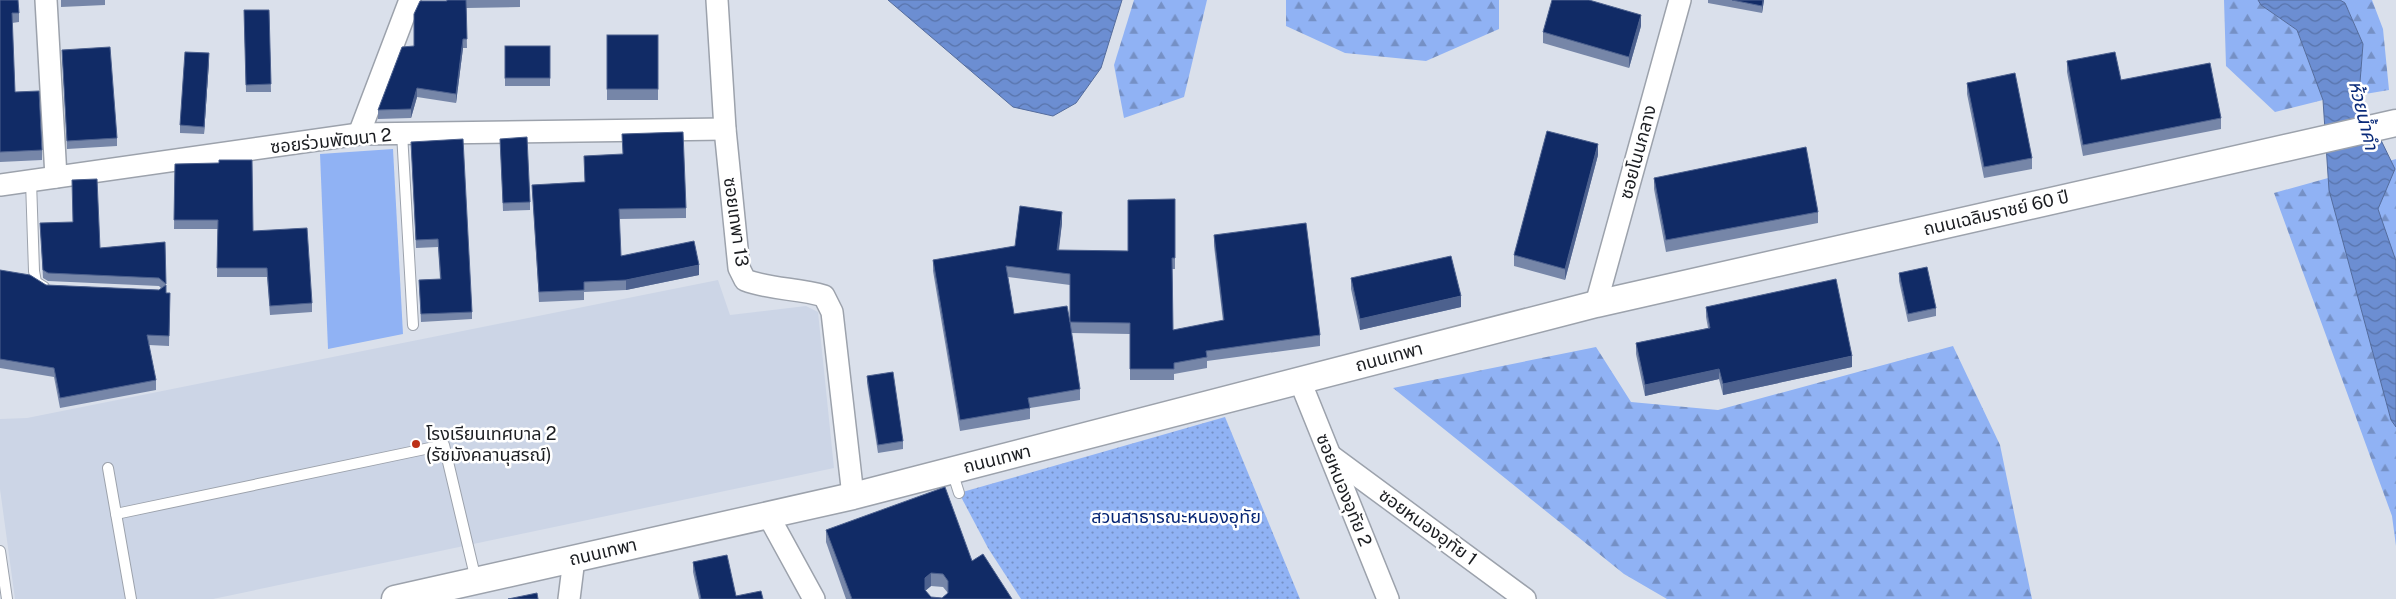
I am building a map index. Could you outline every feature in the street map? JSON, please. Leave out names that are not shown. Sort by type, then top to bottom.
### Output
[{"type":"street","points":[[46,0],[56,177]]},
{"type":"street","points":[[359,134],[410,0]]},
{"type":"street","name":"ซอยเทพา 13","points":[[717,0],[725,129],[739,268],[745,280],[760,286],[809,291],[824,296],[832,312],[853,496]]},
{"type":"street","name":"ซอยโนนกลาง","points":[[1596,304],[1680,0]]},
{"type":"street","name":"ถนนเฉลิมราชย์ 60 ปี","points":[[1596,304],[2396,123]]},
{"type":"street","name":"ซอยร่วมพัฒนา 2","points":[[0,185],[359,134],[725,129]]},
{"type":"street","name":"ถนนเทพา","points":[[395,599],[853,496],[956,482],[1300,380],[1596,304]]},
{"type":"street","name":"ซอยหนองอุทัย 2","points":[[1300,380],[1388,599]]},
{"type":"street","name":"ซอยหนองอุทัย 1","points":[[1331,456],[1525,599]]},
{"type":"street","points":[[768,515],[814,599]]},
{"type":"street","points":[[569,599],[574,559]]},
{"type":"lane","points":[[402,134],[412,325]]},
{"type":"lane","points":[[31,181],[36,282],[46,288],[56,289]]},
{"type":"lane","points":[[116,514],[444,445],[476,581]]},
{"type":"lane","points":[[108,468],[131,599]]},
{"type":"lane","points":[[0,551],[7,599]]},
{"type":"shaded area","name":"โรงเรียนเทศบาล 2 (รัชมังคลานุสรณ์)","points":[[718,280],[730,315],[806,306],[818,312],[834,468],[213,599],[15,599],[0,489],[0,419],[27,418]]},
{"type":"green space","points":[[1134,0],[1207,0],[1184,97],[1124,118],[1114,65]]},
{"type":"green space","points":[[1286,0],[1499,0],[1499,29],[1426,61],[1345,53],[1286,26]]},
{"type":"green space","points":[[2224,0],[2258,0],[2261,5],[2297,30],[2323,100],[2275,112],[2226,66]]},
{"type":"green space","points":[[2340,0],[2372,0],[2383,29],[2389,90],[2359,95],[2363,44],[2345,3]]},
{"type":"green space","points":[[393,149],[403,334],[328,349],[320,154]]},
{"type":"green space","points":[[2396,159],[2396,546],[2392,516],[2274,193]]},
{"type":"green space","points":[[1953,346],[2000,445],[2032,599],[1667,599],[1624,574],[1393,388],[1596,347],[1631,402],[1718,410]]},
{"type":"green space","name":"สวนสาธารณะหนองอุทัย","points":[[1225,417],[1300,599],[1021,599],[988,548],[959,493]]},
{"type":"water","points":[[888,0],[1122,0],[1101,68],[1076,103],[1053,116],[1013,107]]},
{"type":"water","name":"ห้วยน้ำคำ","points":[[2258,0],[2340,0],[2345,3],[2363,44],[2359,95],[2395,169],[2378,209],[2396,261],[2396,427],[2391,420],[2329,190],[2323,100],[2297,30],[2261,5]]},
{"type":"building","points":[[0,0],[18,0],[19,13],[12,13],[15,92],[39,91],[42,150],[0,152]]},
{"type":"building","points":[[466,0],[467,39],[463,39],[456,94],[417,88],[411,109],[378,110],[402,47],[414,46],[414,14],[420,1]]},
{"type":"building","points":[[1552,0],[1589,0],[1641,15],[1629,57],[1543,32]]},
{"type":"building","points":[[1732,0],[1763,0],[1762,6]]},
{"type":"building","points":[[244,10],[269,10],[271,84],[246,85]]},
{"type":"building","points":[[607,35],[658,35],[658,89],[607,89]]},
{"type":"building","points":[[505,46],[550,46],[550,78],[505,78]]},
{"type":"building","points":[[110,47],[117,138],[67,141],[62,50]]},
{"type":"building","points":[[185,52],[209,53],[204,127],[180,125]]},
{"type":"building","points":[[2115,52],[2121,80],[2210,63],[2221,118],[2083,145],[2067,61]]},
{"type":"building","points":[[2015,73],[2032,158],[1984,167],[1967,83]]},
{"type":"building","points":[[1547,131],[1598,144],[1565,269],[1514,255]]},
{"type":"building","points":[[683,132],[686,208],[619,209],[621,256],[694,241],[699,265],[626,280],[584,282],[584,290],[539,292],[532,185],[585,182],[584,156],[623,154],[622,134]]},
{"type":"building","points":[[527,137],[530,202],[503,203],[500,139]]},
{"type":"building","points":[[463,139],[472,312],[421,314],[419,280],[441,279],[438,239],[416,240],[411,142]]},
{"type":"building","points":[[1806,147],[1818,212],[1666,240],[1654,178]]},
{"type":"building","points":[[219,160],[252,160],[253,231],[307,228],[312,303],[270,306],[267,268],[217,268],[218,220],[174,220],[175,164],[219,163]]},
{"type":"building","points":[[97,179],[100,248],[165,242],[166,284],[159,278],[48,273],[43,270],[40,223],[73,222],[72,180]]},
{"type":"building","points":[[1175,199],[1175,258],[1172,258],[1173,330],[1224,320],[1214,235],[1306,223],[1320,335],[1206,351],[1207,357],[1174,363],[1174,369],[1130,369],[1130,323],[1070,322],[1080,389],[1028,398],[1030,408],[960,420],[933,260],[1015,246],[1020,206],[1062,212],[1057,250],[1128,251],[1128,200]],"holes":[[[1006,266],[1070,274],[1070,322],[1067,306],[1014,314]]]},
{"type":"building","points":[[1451,256],[1461,296],[1360,319],[1351,278]]},
{"type":"building","points":[[1927,267],[1936,308],[1908,314],[1899,273]]},
{"type":"building","points":[[0,270],[30,275],[46,285],[159,290],[166,285],[166,293],[170,293],[169,336],[147,335],[156,380],[60,398],[54,368],[0,359]]},
{"type":"building","points":[[1836,279],[1852,356],[1723,384],[1719,369],[1645,385],[1636,343],[1710,328],[1706,307]]},
{"type":"building","points":[[893,372],[903,441],[878,445],[867,376]]},
{"type":"building","points":[[945,487],[972,561],[983,554],[1012,599],[852,599],[826,530]],"holes":[[[931,573],[943,574],[948,581],[948,593],[942,598],[931,597],[925,590],[925,578]]]},
{"type":"building","points":[[727,555],[736,596],[761,591],[763,599],[701,599],[693,562]]},
{"type":"building","points":[[537,593],[538,599],[508,599]]},
{"type":"place","name":"โรงเรียนเทศบาล 2 (รัชมังคลานุสรณ์)","points":[[416,444]]}]
